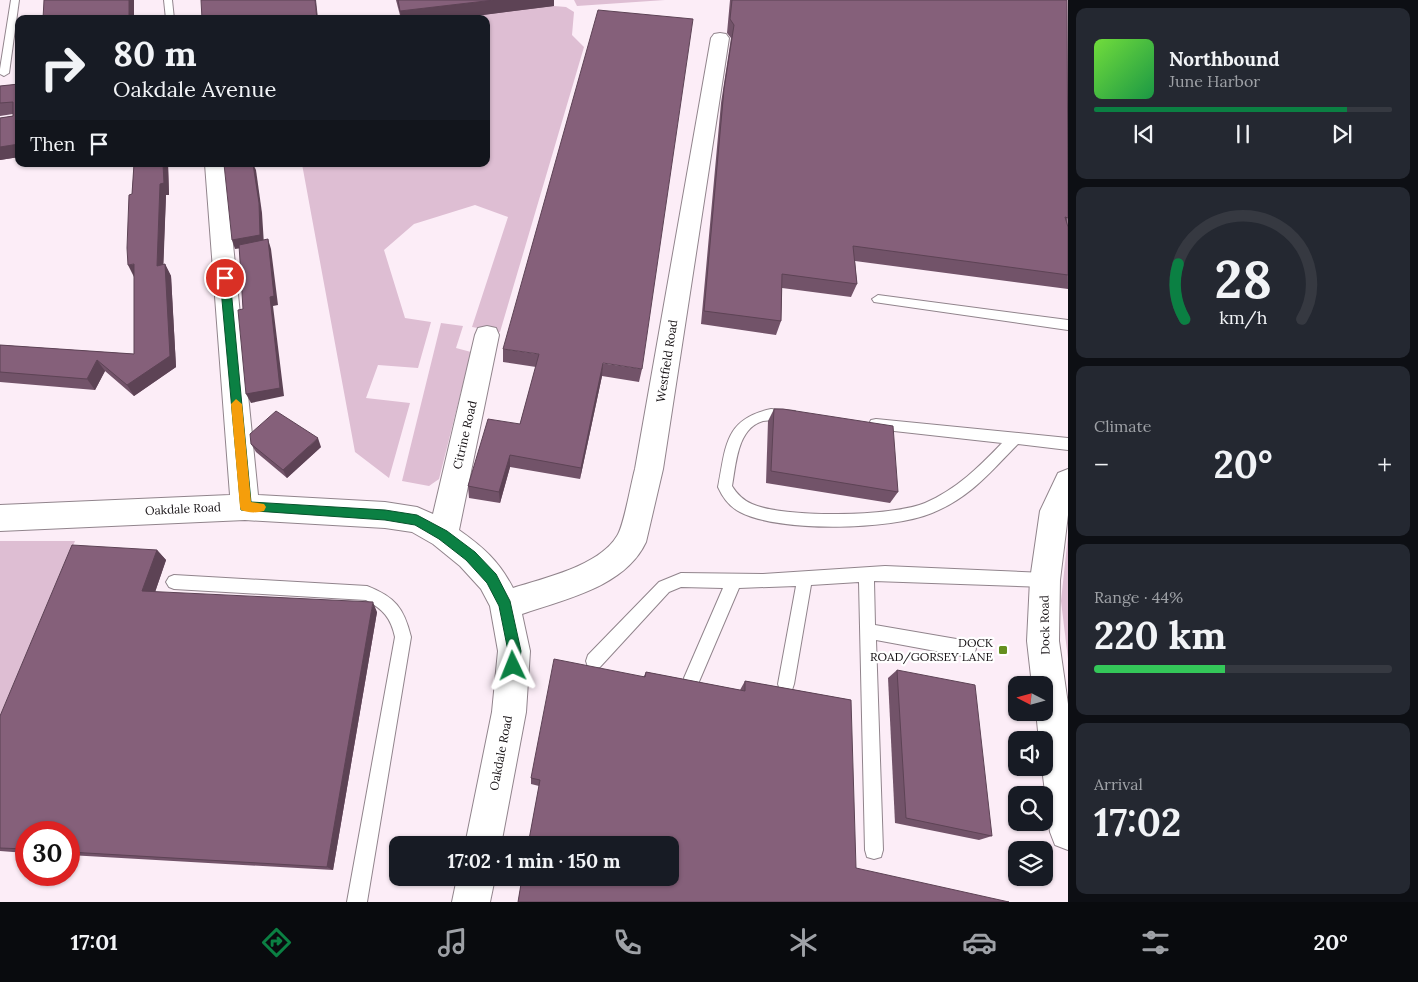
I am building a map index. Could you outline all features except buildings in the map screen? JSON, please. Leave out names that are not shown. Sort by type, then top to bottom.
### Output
[{"type":"main road","name":"Westfield Road","points":[[505,605],[574,582],[611,563],[631,542],[649,469],[720,38]]},
{"type":"main road","points":[[215,167],[246,507]]},
{"type":"main road","name":"Citrine Road","points":[[443,535],[488,335]]},
{"type":"main road","name":"Dock Road","points":[[1068,481],[1054,511],[1045,580],[1043,641],[1068,832]]},
{"type":"main road","name":"Oakdale Road","points":[[0,518],[246,507],[385,515],[417,520],[443,535],[471,556],[492,578],[505,605],[514,651],[509,712],[485,836]]},
{"type":"main road","points":[[471,902],[474,886]]},
{"type":"lane","points":[[4,73],[15,0]]},
{"type":"lane","points":[[168,0],[170,15]]},
{"type":"lane","points":[[878,299],[1068,325]]},
{"type":"lane","points":[[799,416],[780,414],[759,416],[744,424],[736,438],[725,487],[733,500],[752,511],[778,516],[836,519],[902,515],[925,510],[974,481],[1015,438]]},
{"type":"lane","points":[[858,422],[1068,444]]},
{"type":"lane","points":[[594,661],[664,587],[681,580],[805,578],[885,573],[1045,580]]},
{"type":"lane","points":[[866,575],[874,850]]},
{"type":"lane","points":[[786,684],[805,578]]},
{"type":"lane","points":[[692,678],[734,580]]},
{"type":"lane","points":[[174,582],[367,593],[388,602],[400,619],[403,637],[358,902]]},
{"type":"lane","points":[[868,631],[968,649]]},
{"type":"shaded area","points":[[574,0],[665,0],[577,6]]},
{"type":"shaded area","points":[[554,6],[566,7],[574,12],[572,35],[584,47],[500,332],[472,327],[508,217],[475,205],[414,224],[384,250],[405,318],[431,322],[418,368],[378,365],[366,398],[410,403],[389,478],[355,452],[303,167],[490,167],[490,15],[483,15]]},
{"type":"shaded area","points":[[441,323],[463,326],[456,348],[471,352],[439,479],[429,486],[402,481]]},
{"type":"shaded area","points":[[1068,535],[1068,659],[1061,601]]},
{"type":"shaded area","points":[[0,541],[75,541],[0,720]]},
{"type":"slow traffic","points":[[236,404],[246,507],[260,507]]},
{"type":"place","name":"DOCK ROAD/GORSEY LANE","points":[[1003,650]]},
{"type":"route","points":[[225,278],[246,507],[385,515],[417,520],[443,535],[471,556],[492,578],[505,605],[514,651],[513,666]]}]
